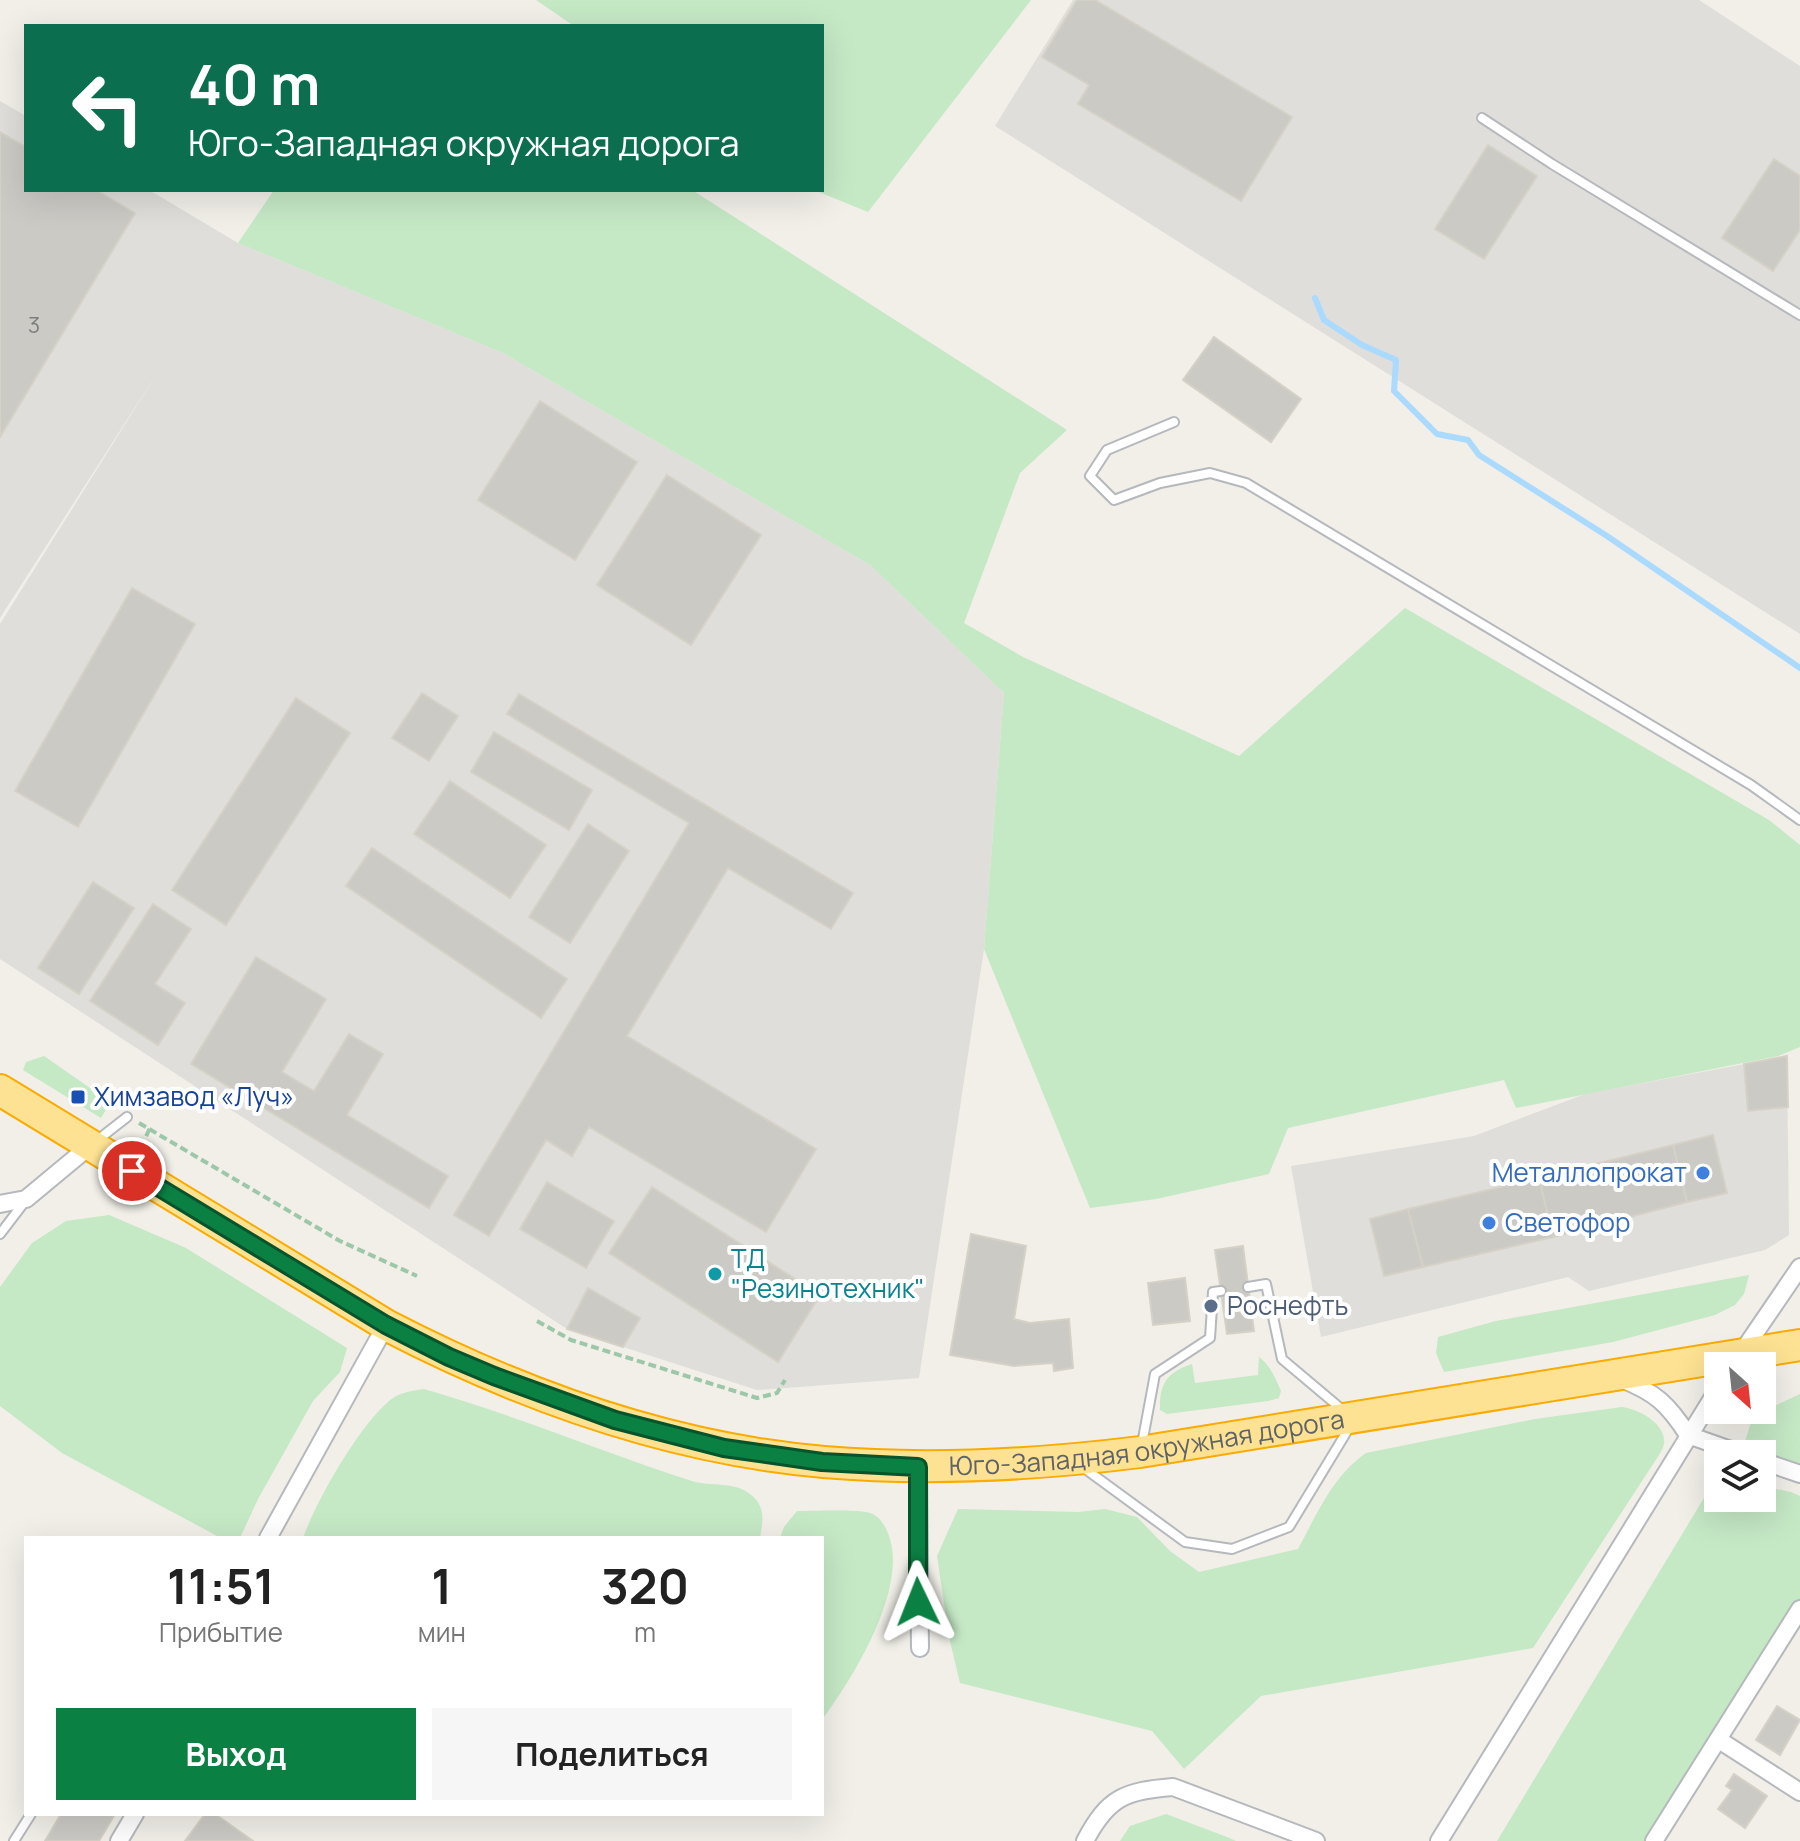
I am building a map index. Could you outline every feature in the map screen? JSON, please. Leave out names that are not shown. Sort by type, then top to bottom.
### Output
[{"type":"highway","name":"Юго-Западная окружная дорога","points":[[0,1090],[386,1325],[449,1357],[615,1420],[724,1448],[822,1462],[918,1467],[999,1466],[1073,1460],[1354,1419],[1609,1375],[1704,1364]]},
{"type":"highway","name":"Юго-Западная окружная дорога","points":[[1771,1352],[1800,1345]]},
{"type":"street","points":[[0,1204],[26,1199],[91,1145]]},
{"type":"street","points":[[1742,1352],[1800,1267]]},
{"type":"street","points":[[269,1536],[386,1325]]},
{"type":"street","points":[[1609,1375],[1644,1388],[1669,1406],[1688,1435],[1704,1441]]},
{"type":"street","points":[[1439,1841],[1704,1410]]},
{"type":"street","points":[[1776,1466],[1800,1474]]},
{"type":"street","points":[[918,1467],[920,1648]]},
{"type":"street","points":[[1654,1841],[1800,1609]]},
{"type":"street","points":[[1719,1740],[1800,1792]]},
{"type":"street","points":[[1085,1841],[1097,1817],[1110,1805],[1125,1796],[1149,1789],[1173,1787],[1316,1841]]},
{"type":"street","points":[[119,1841],[134,1816]]},
{"type":"lane","points":[[1482,118],[1800,315]]},
{"type":"lane","points":[[1174,422],[1107,450],[1090,476],[1114,500],[1160,483],[1210,473],[1246,483],[1751,785],[1800,820]]},
{"type":"lane","points":[[91,1145],[127,1117]]},
{"type":"lane","points":[[0,1234],[26,1199]]},
{"type":"lane","points":[[1073,1460],[1185,1542],[1232,1549],[1289,1527],[1354,1419],[1282,1359],[1266,1284],[1248,1287]]},
{"type":"lane","points":[[1140,1452],[1155,1374],[1210,1338],[1213,1292],[1221,1291]]},
{"type":"lane","points":[[14,1841],[30,1816]]},
{"type":"path","points":[[127,1117],[340,1241],[417,1276]]},
{"type":"path","points":[[141,1156],[142,1140],[150,1128]]},
{"type":"path","points":[[537,1321],[571,1340],[757,1398],[777,1393],[785,1380]]},
{"type":"shaded area","points":[[1073,0],[1699,0],[1800,66],[1800,634],[995,126]]},
{"type":"shaded area","points":[[0,101],[24,115],[24,192],[152,192],[238,243],[503,353],[870,565],[1004,693],[984,949],[919,1378],[757,1390],[567,1329],[0,959],[0,624],[159,370],[0,618]]},
{"type":"shaded area","points":[[1787,1056],[1789,1235],[1765,1250],[1589,1291],[1568,1277],[1321,1337],[1291,1166],[1474,1136],[1585,1094]]},
{"type":"green space","points":[[536,0],[1031,0],[868,212],[819,192],[824,192],[824,24],[571,24]]},
{"type":"green space","points":[[273,192],[695,192],[1067,430],[1020,473],[964,623],[1023,657],[1239,756],[1405,608],[1769,820],[1800,845],[1800,1047],[1778,1056],[1516,1108],[1504,1080],[1288,1128],[1269,1174],[1156,1199],[1090,1208],[984,949],[1004,693],[870,565],[503,353],[238,243]]},
{"type":"green space","points":[[44,1056],[103,1097],[107,1108],[101,1118],[23,1070],[26,1062]]},
{"type":"green space","points":[[109,1215],[186,1248],[347,1348],[340,1372],[313,1401],[241,1536],[217,1536],[62,1453],[0,1406],[0,1287],[32,1243],[66,1221]]},
{"type":"green space","points":[[1749,1275],[1744,1294],[1735,1305],[1715,1315],[1613,1342],[1444,1372],[1436,1353],[1438,1337],[1496,1321]]},
{"type":"green space","points":[[1259,1357],[1275,1377],[1281,1391],[1279,1398],[1167,1414],[1160,1410],[1163,1386],[1176,1371],[1192,1364],[1195,1383],[1258,1375]]},
{"type":"green space","points":[[424,1389],[692,1481],[744,1490],[761,1508],[760,1536],[304,1536],[328,1485],[352,1446],[377,1413],[393,1398]]},
{"type":"green space","points":[[1800,1394],[1800,1465],[1776,1463],[1776,1440],[1746,1440],[1750,1424],[1776,1424],[1776,1405]]},
{"type":"green space","points":[[1622,1407],[1643,1414],[1656,1423],[1661,1429],[1664,1446],[1533,1648],[1261,1696],[1184,1769],[1152,1731],[960,1683],[949,1637],[937,1556],[958,1509],[1079,1512],[1105,1509],[1137,1517],[1170,1551],[1199,1572],[1298,1549],[1335,1485],[1366,1453],[1535,1419]]},
{"type":"green space","points":[[1776,1489],[1800,1496],[1800,1628],[1662,1841],[1497,1841],[1704,1498],[1704,1512],[1776,1512]]},
{"type":"green space","points":[[797,1511],[855,1511],[874,1514],[889,1536],[893,1557],[884,1606],[862,1657],[824,1717],[824,1536],[781,1536]]},
{"type":"green space","points":[[1166,1814],[1236,1841],[1120,1841],[1130,1826]]},
{"type":"building","points":[[1077,0],[1095,0],[1292,117],[1241,201],[1078,104],[1089,85],[1042,57]]},
{"type":"building","points":[[0,132],[24,146],[24,192],[99,192],[135,213],[0,437]]},
{"type":"building","points":[[1488,145],[1537,176],[1484,259],[1435,229]]},
{"type":"building","points":[[1774,159],[1800,176],[1800,230],[1773,271],[1722,238]]},
{"type":"building","points":[[1214,337],[1301,399],[1271,442],[1183,380]]},
{"type":"building","points":[[540,401],[637,462],[575,560],[478,500]]},
{"type":"building","points":[[667,475],[761,535],[691,645],[597,585]]},
{"type":"building","points":[[132,588],[195,624],[78,827],[15,791]]},
{"type":"building","points":[[422,693],[458,716],[429,761],[392,738]]},
{"type":"building","points":[[519,694],[853,893],[831,929],[728,868],[627,1036],[816,1149],[766,1232],[589,1127],[572,1156],[546,1140],[489,1236],[454,1215],[689,823],[507,714]]},
{"type":"building","points":[[296,698],[350,733],[226,925],[172,890]]},
{"type":"building","points":[[494,732],[592,790],[569,830],[471,772]]},
{"type":"building","points":[[450,781],[546,845],[510,898],[414,834]]},
{"type":"building","points":[[588,824],[629,851],[570,943],[529,917]]},
{"type":"building","points":[[372,848],[567,979],[541,1018],[346,886]]},
{"type":"building","points":[[93,882],[134,908],[79,994],[38,968]]},
{"type":"building","points":[[153,904],[191,929],[155,984],[185,1003],[158,1045],[90,1001]]},
{"type":"building","points":[[256,957],[326,999],[282,1072],[314,1091],[349,1034],[383,1054],[347,1115],[448,1176],[429,1208],[191,1064]]},
{"type":"building","points":[[1787,1056],[1788,1107],[1748,1111],[1744,1064]]},
{"type":"building","points":[[1713,1135],[1727,1193],[1687,1202],[1673,1145]]},
{"type":"building","points":[[1673,1145],[1687,1202],[1553,1237],[1539,1178]]},
{"type":"building","points":[[1539,1178],[1553,1237],[1423,1267],[1408,1209]]},
{"type":"building","points":[[547,1182],[614,1221],[586,1268],[520,1229]]},
{"type":"building","name":"ТД \"Резинотехник\"","points":[[652,1187],[820,1295],[778,1362],[609,1253]]},
{"type":"building","points":[[1408,1209],[1423,1267],[1384,1276],[1370,1219]]},
{"type":"building","points":[[971,1234],[1026,1246],[1014,1319],[1030,1323],[1069,1319],[1073,1368],[1054,1371],[1053,1363],[1014,1366],[950,1355]]},
{"type":"building","points":[[1243,1246],[1254,1331],[1227,1334],[1215,1250]]},
{"type":"building","points":[[1185,1278],[1190,1321],[1153,1325],[1148,1283]]},
{"type":"building","points":[[588,1288],[640,1318],[623,1347],[567,1329]]},
{"type":"building","points":[[1777,1706],[1800,1720],[1780,1755],[1756,1740]]},
{"type":"building","points":[[1734,1774],[1767,1796],[1745,1828],[1718,1809],[1732,1790],[1726,1786]]},
{"type":"building","points":[[60,1816],[114,1816],[99,1841],[45,1841]]},
{"type":"building","points":[[204,1816],[218,1816],[253,1841],[185,1841]]},
{"type":"waterway","points":[[1315,298],[1324,320],[1362,345],[1396,360],[1394,391],[1437,434],[1468,440],[1479,455],[1607,536],[1800,668]]},
{"type":"place","name":"Химзавод «Луч»","points":[[78,1097]]},
{"type":"place","name":"Металлопрокат","points":[[1703,1173]]},
{"type":"place","name":"Светофор","points":[[1489,1223]]},
{"type":"place","name":"ТД \"Резинотехник\"","points":[[715,1274]]},
{"type":"place","name":"Роснефть","points":[[1211,1306]]},
{"type":"route","points":[[132,1171],[386,1325],[494,1376],[615,1420],[724,1448],[822,1462],[918,1467],[918,1602]]}]
